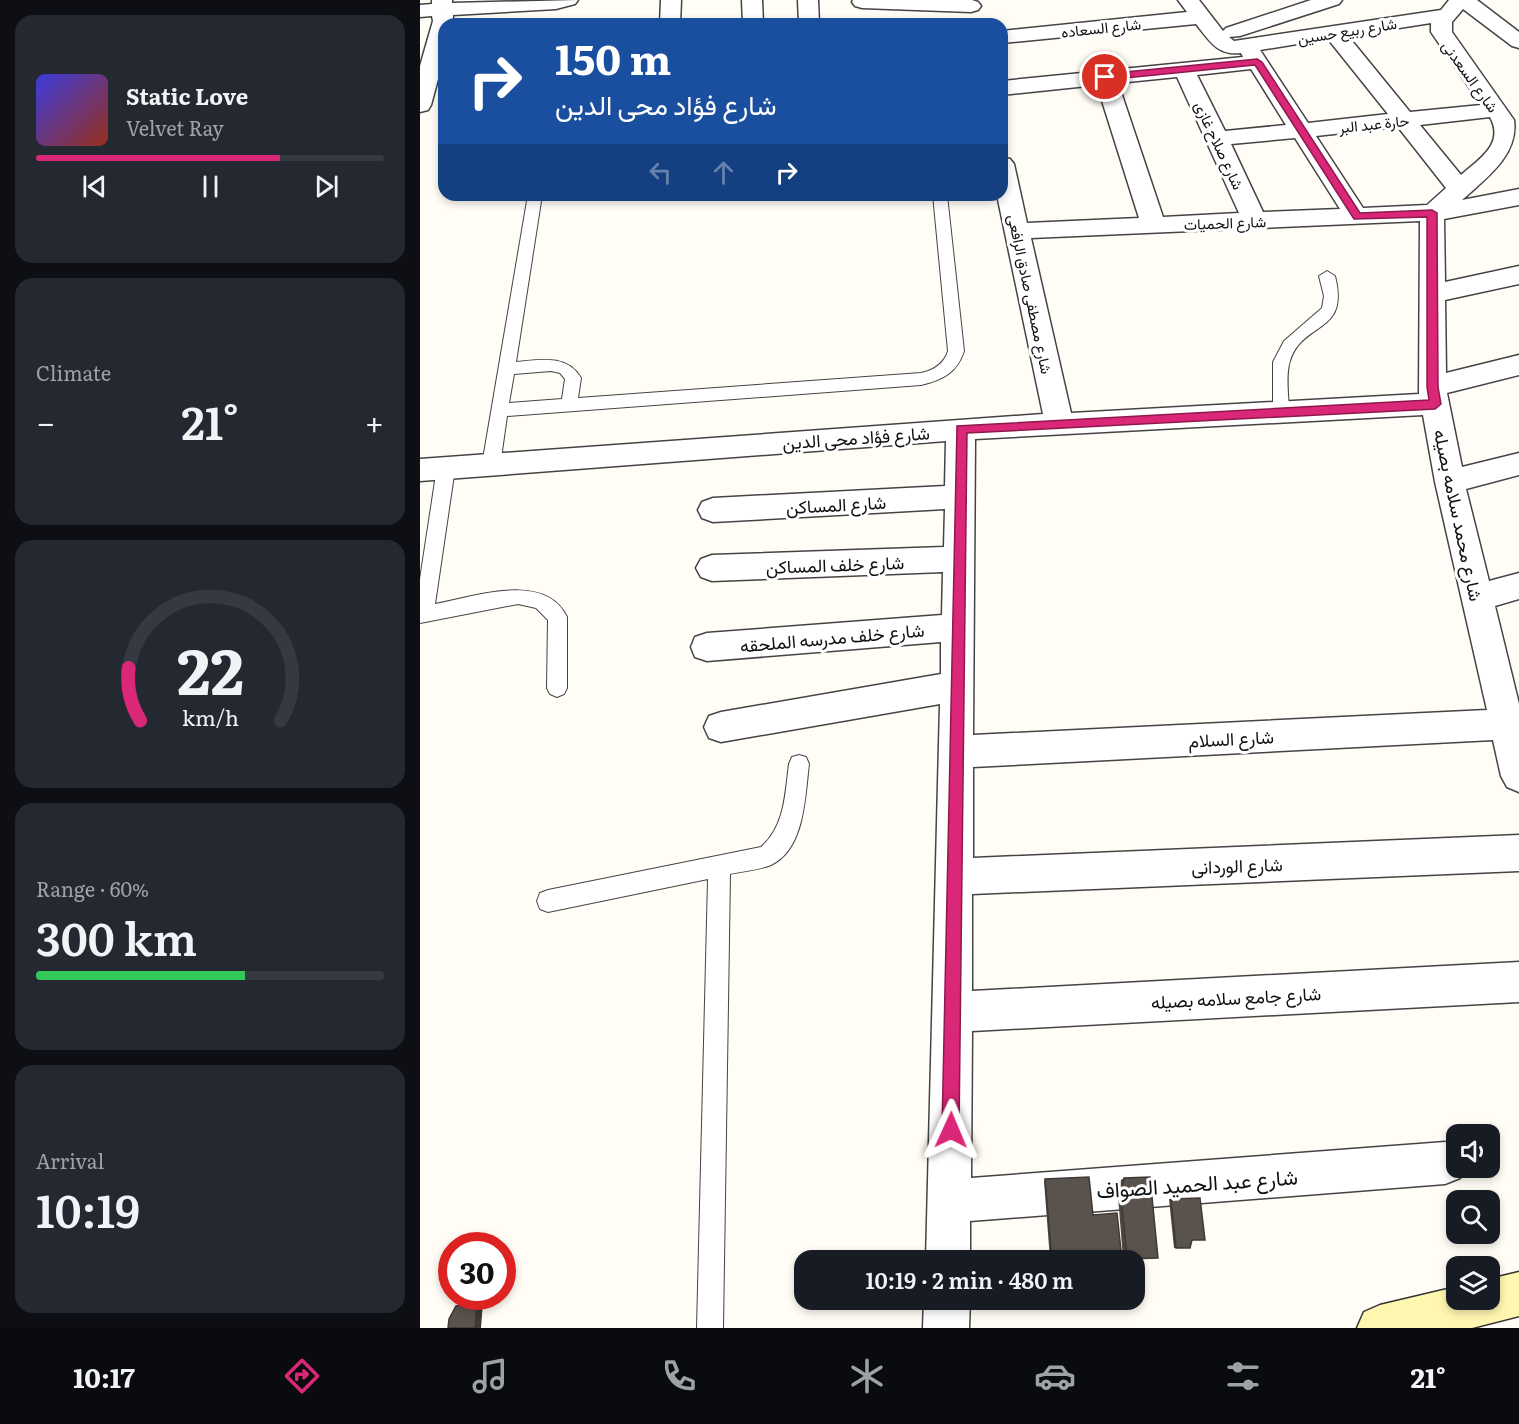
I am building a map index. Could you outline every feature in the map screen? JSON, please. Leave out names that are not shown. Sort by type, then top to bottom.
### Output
[{"type":"main road","points":[[1380,1328],[1519,1294]]},
{"type":"street","points":[[420,11],[442,5],[556,3],[568,0]]},
{"type":"street","points":[[670,18],[671,0]]},
{"type":"street","points":[[752,0],[753,18]]},
{"type":"street","points":[[808,0],[809,18]]},
{"type":"street","points":[[1217,37],[1332,0]]},
{"type":"street","points":[[862,2],[972,10]]},
{"type":"street","points":[[1192,4],[1227,47],[1252,54],[1357,217]]},
{"type":"street","name":"شارع السعاده","points":[[1008,36],[1192,4]]},
{"type":"street","points":[[1457,5],[1519,42]]},
{"type":"street","name":"شارع ربيع حسين","points":[[1008,87],[1184,69],[1252,54],[1333,32],[1457,5]]},
{"type":"street","name":"شارع السعدنى","points":[[1432,213],[1498,154],[1506,144],[1507,132],[1503,120],[1441,33],[1442,21],[1457,5]]},
{"type":"street","points":[[1333,32],[1460,189]]},
{"type":"street","points":[[421,98],[428,52],[438,33]]},
{"type":"street","name":"شارع صلاح غازى","points":[[1184,69],[1255,221]]},
{"type":"street","points":[[1105,77],[1154,225]]},
{"type":"street","name":"حارة عبد البر","points":[[1217,139],[1495,110]]},
{"type":"street","name":"شارع مصطفى صادق الرافعى","points":[[1008,191],[1059,424]]},
{"type":"street","name":"شارع الحميات","points":[[1017,231],[1432,213],[1519,197]]},
{"type":"street","name":"شارع محمد سلامه بصيله","points":[[1432,213],[1431,294],[1434,396],[1450,482],[1477,598],[1513,722],[1519,776]]},
{"type":"street","points":[[1431,294],[1519,275]]},
{"type":"street","name":"شارع فؤاد محى الدين","points":[[433,469],[961,429],[1281,413],[1434,396],[1519,365]]},
{"type":"street","points":[[948,1250],[961,429]]},
{"type":"street","points":[[1450,482],[1519,464]]},
{"type":"street","name":"شارع المساكن","points":[[713,510],[960,497]]},
{"type":"street","name":"شارع خلف المساكن","points":[[712,568],[959,559]]},
{"type":"street","points":[[1477,598],[1519,586]]},
{"type":"street","name":"شارع خلف مدرسه الملحقه","points":[[707,647],[958,627]]},
{"type":"street","points":[[722,727],[957,686]]},
{"type":"street","name":"شارع السلام","points":[[956,752],[1513,722]]},
{"type":"street","name":"شارع الوردانى","points":[[954,877],[1519,853]]},
{"type":"street","name":"شارع جامع سلامه بصيله","points":[[952,1012],[1519,982]]},
{"type":"street","name":"شارع عبد الحميد الصواف","points":[[950,1201],[1445,1163]]},
{"type":"street","points":[[946,1328],[947,1310]]},
{"type":"lane","points":[[491,465],[535,201]]},
{"type":"lane","points":[[500,410],[921,379],[938,374],[951,364],[956,351],[941,201]]},
{"type":"lane","points":[[1281,413],[1281,362],[1290,345],[1329,310],[1332,296],[1327,276]]},
{"type":"lane","points":[[507,369],[551,365],[566,369],[573,378],[569,405]]},
{"type":"lane","points":[[433,469],[422,615],[518,596],[542,602],[558,617],[557,688]]},
{"type":"lane","points":[[548,901],[766,856],[777,849],[789,828],[798,764]]},
{"type":"lane","points":[[710,1328],[719,867]]},
{"type":"building","points":[[1089,1177],[1093,1215],[1117,1213],[1121,1250],[1051,1250],[1045,1179]]},
{"type":"building","points":[[1150,1177],[1158,1258],[1145,1258],[1145,1250],[1126,1250],[1121,1195],[1124,1178]]},
{"type":"building","points":[[1200,1198],[1205,1240],[1192,1240],[1190,1248],[1176,1248],[1171,1199]]},
{"type":"building","points":[[454,1310],[476,1310],[475,1328],[448,1328],[449,1319]]},
{"type":"route","points":[[951,1130],[961,429],[1435,404],[1432,387],[1432,213],[1357,217],[1257,62],[1105,77]]}]
